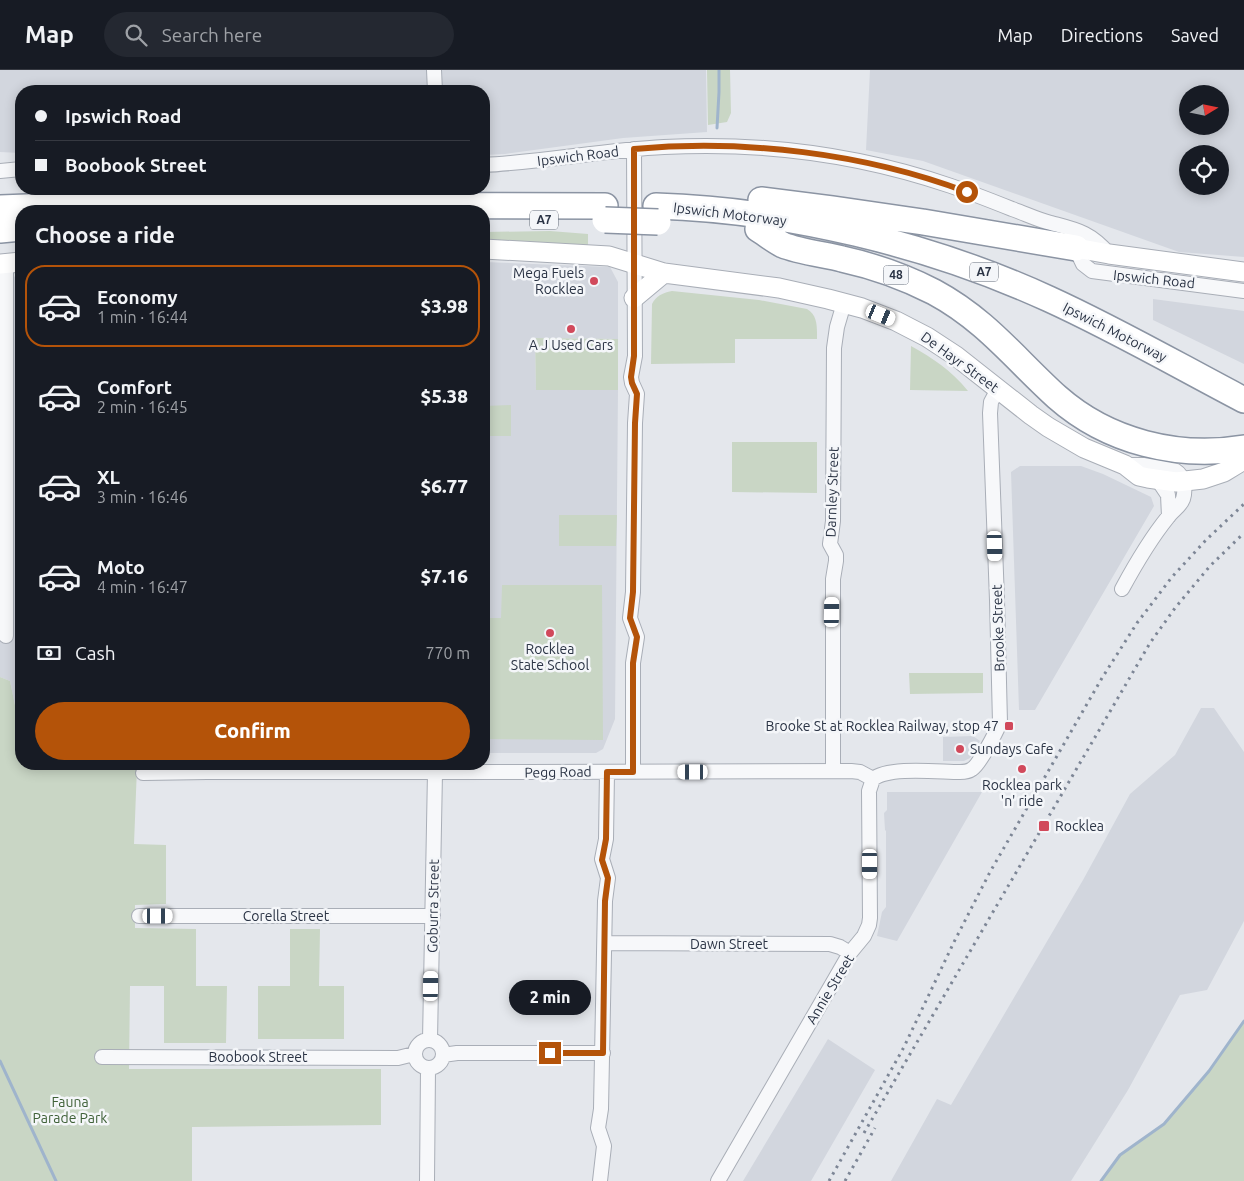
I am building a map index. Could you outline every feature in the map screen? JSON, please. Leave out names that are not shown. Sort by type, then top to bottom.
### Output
[{"type":"highway","points":[[701,208],[717,199],[760,200],[870,214],[1076,248]]},
{"type":"highway","name":"Ipswich Motorway","points":[[0,208],[15,207]]},
{"type":"highway","name":"Ipswich Motorway","points":[[657,214],[701,208],[768,217],[849,232],[912,248],[954,262],[1004,280],[1087,317],[1243,411]]},
{"type":"highway","name":"Ipswich Motorway","points":[[490,211],[657,214],[758,229],[826,242],[887,257],[966,281],[1011,298],[1243,411]]},
{"type":"highway","name":"Ipswich Motorway","points":[[490,220],[604,213]]},
{"type":"highway","points":[[0,230],[15,229]]},
{"type":"highway","name":"48","points":[[758,229],[784,246],[845,259],[888,272],[948,300],[995,335],[1072,409],[1106,430],[1134,441],[1174,450],[1206,452],[1244,448]]},
{"type":"street","points":[[434,70],[435,85]]},
{"type":"street","name":"Ipswich Road","points":[[490,165],[514,164],[634,149],[718,146],[763,148],[834,157],[903,172],[950,186],[1050,223],[1063,225],[1086,234],[1099,243],[1109,254]]},
{"type":"street","points":[[633,772],[633,663],[637,637],[630,615],[633,592],[637,396],[631,377],[634,356],[634,149]]},
{"type":"street","points":[[0,171],[15,170]]},
{"type":"street","name":"Ipswich Road","points":[[1050,223],[1068,237],[1076,248],[1083,264],[1092,271],[1244,291]]},
{"type":"street","name":"Ipswich Road","points":[[1076,248],[1244,272]]},
{"type":"street","points":[[490,249],[602,255],[634,264]]},
{"type":"street","points":[[6,636],[9,263]]},
{"type":"street","name":"De Hayr Street","points":[[634,264],[664,273],[770,287],[844,303],[888,318],[920,333],[956,356],[1031,415],[1066,438],[1100,456],[1125,465],[1139,476],[1158,480],[1184,481],[1203,479],[1242,462],[1244,458]]},
{"type":"street","points":[[634,298],[664,273]]},
{"type":"street","name":"Darnley Street","points":[[833,771],[833,579],[836,561],[830,541],[833,521],[834,348],[844,303]]},
{"type":"street","name":"Brooke Street","points":[[873,779],[880,774],[891,771],[960,772],[970,770],[977,764],[997,731],[1000,715],[990,413],[991,402],[998,389]]},
{"type":"street","name":"De Hayr Street","points":[[1125,465],[1143,465],[1176,471],[1184,481]]},
{"type":"street","points":[[1158,480],[1168,496],[1168,516]]},
{"type":"street","points":[[1122,590],[1168,516],[1182,500],[1184,481]]},
{"type":"street","name":"Pegg Road","points":[[143,773],[366,770]]},
{"type":"street","name":"Goburra Street","points":[[430,1040],[433,916],[441,770]]},
{"type":"street","name":"Pegg Road","points":[[490,770],[607,772],[833,771],[856,772],[873,779]]},
{"type":"street","points":[[600,1181],[604,1151],[598,1128],[602,1110],[605,901],[608,878],[602,860],[606,839],[607,772]]},
{"type":"street","name":"Annie Street","points":[[718,1181],[850,953],[864,936],[869,925],[870,791],[873,779]]},
{"type":"street","name":"Corella Street","points":[[139,916],[433,916]]},
{"type":"street","name":"Dawn Street","points":[[605,943],[830,944],[850,953]]},
{"type":"street","points":[[430,1040],[438,1043],[443,1055],[440,1063],[433,1068],[424,1068],[417,1063],[414,1054],[421,1042],[430,1040]]},
{"type":"street","points":[[443,1055],[456,1053],[603,1053]]},
{"type":"street","name":"Boobook Street","points":[[102,1057],[398,1058],[414,1054]]},
{"type":"street","points":[[427,1181],[428,1068]]},
{"type":"shaded area","points":[[0,70],[706,70],[707,132],[623,138],[490,155],[490,85],[15,85],[15,153],[0,152]]},
{"type":"shaded area","points":[[870,70],[1244,70],[1244,257],[1179,252],[923,161],[866,150]]},
{"type":"shaded area","name":"Rocklea State School","points":[[490,262],[610,267],[618,282],[618,339],[535,338],[536,390],[618,390],[615,719],[603,749],[596,753],[490,753]]},
{"type":"shaded area","points":[[15,277],[15,705],[10,681],[0,677],[0,278]]},
{"type":"shaded area","points":[[1153,299],[1244,311],[1244,364],[1153,320]]},
{"type":"shaded area","points":[[1020,466],[1081,466],[1103,474],[1151,497],[1154,506],[1035,710],[1019,710],[1011,472]]},
{"type":"shaded area","points":[[1201,708],[1214,708],[1244,752],[1244,921],[1207,990],[1180,995],[1128,1090],[1071,1181],[891,1181],[937,1099],[951,1105],[1083,880],[1130,794],[1175,755]]},
{"type":"shaded area","name":"Sundays Cafe","points":[[973,736],[980,741],[970,758],[964,761],[943,761],[943,737]]},
{"type":"shaded area","points":[[887,792],[982,792],[897,941],[877,936],[882,912],[886,907],[886,831],[884,813],[887,810]]},
{"type":"shaded area","points":[[828,1039],[875,1070],[811,1181],[743,1181]]},
{"type":"green space","points":[[707,70],[730,70],[731,113],[727,122],[708,125]]},
{"type":"green space","points":[[550,231],[588,234],[588,248],[490,244],[490,232]]},
{"type":"green space","points":[[672,291],[759,300],[807,309],[815,318],[817,339],[735,339],[735,363],[651,364],[652,304],[660,295]]},
{"type":"green space","points":[[535,338],[618,339],[618,390],[536,390]]},
{"type":"green space","points":[[911,346],[942,366],[968,391],[910,390]]},
{"type":"green space","points":[[511,405],[511,436],[490,436],[490,406]]},
{"type":"green space","points":[[732,442],[817,442],[817,493],[732,492]]},
{"type":"green space","points":[[559,515],[617,515],[616,546],[559,546]]},
{"type":"green space","points":[[502,585],[602,585],[603,740],[490,739],[490,618],[501,618]]},
{"type":"green space","points":[[909,673],[983,673],[983,693],[910,694]]},
{"type":"green space","name":"Fauna Parade Park","points":[[0,677],[10,681],[15,705],[15,770],[137,770],[134,844],[166,845],[166,904],[135,905],[135,928],[196,929],[196,986],[227,986],[226,1043],[164,1043],[164,986],[130,986],[129,1069],[381,1069],[381,1125],[192,1127],[192,1181],[0,1181]]},
{"type":"green space","points":[[290,929],[320,929],[319,986],[344,986],[344,1039],[258,1039],[258,986],[290,986]]},
{"type":"green space","points":[[1244,1021],[1244,1181],[1101,1181],[1120,1155],[1164,1124],[1209,1071]]},
{"type":"waterway","points":[[717,128],[719,70]]},
{"type":"waterway","points":[[1101,1181],[1120,1155],[1164,1124],[1209,1071],[1244,1021]]},
{"type":"waterway","points":[[0,1061],[56,1181]]},
{"type":"railway","points":[[829,1181],[904,1047],[990,872],[1102,678],[1137,623],[1172,577],[1206,540],[1244,504]]},
{"type":"railway","points":[[864,1133],[1150,643],[1175,608],[1210,566],[1244,533]]},
{"type":"railway","points":[[845,1181],[875,1128]]},
{"type":"place","name":"Mega Fuels Rocklea","points":[[594,281]]},
{"type":"place","name":"A J Used Cars","points":[[571,329]]},
{"type":"place","name":"Rocklea State School","points":[[550,633]]},
{"type":"place","name":"Brooke St at Rocklea Railway, stop 47","points":[[1009,726]]},
{"type":"place","name":"Sundays Cafe","points":[[960,749]]},
{"type":"place","name":"Rocklea park 'n' ride","points":[[1022,769]]},
{"type":"place","name":"Rocklea","points":[[1044,826]]},
{"type":"route","points":[[550,1053],[603,1053],[605,901],[608,878],[602,860],[606,839],[607,772],[633,772],[633,663],[637,637],[630,615],[633,592],[637,396],[631,377],[634,356],[634,149],[718,146],[754,147],[799,152],[834,157],[903,172],[967,192]]}]
